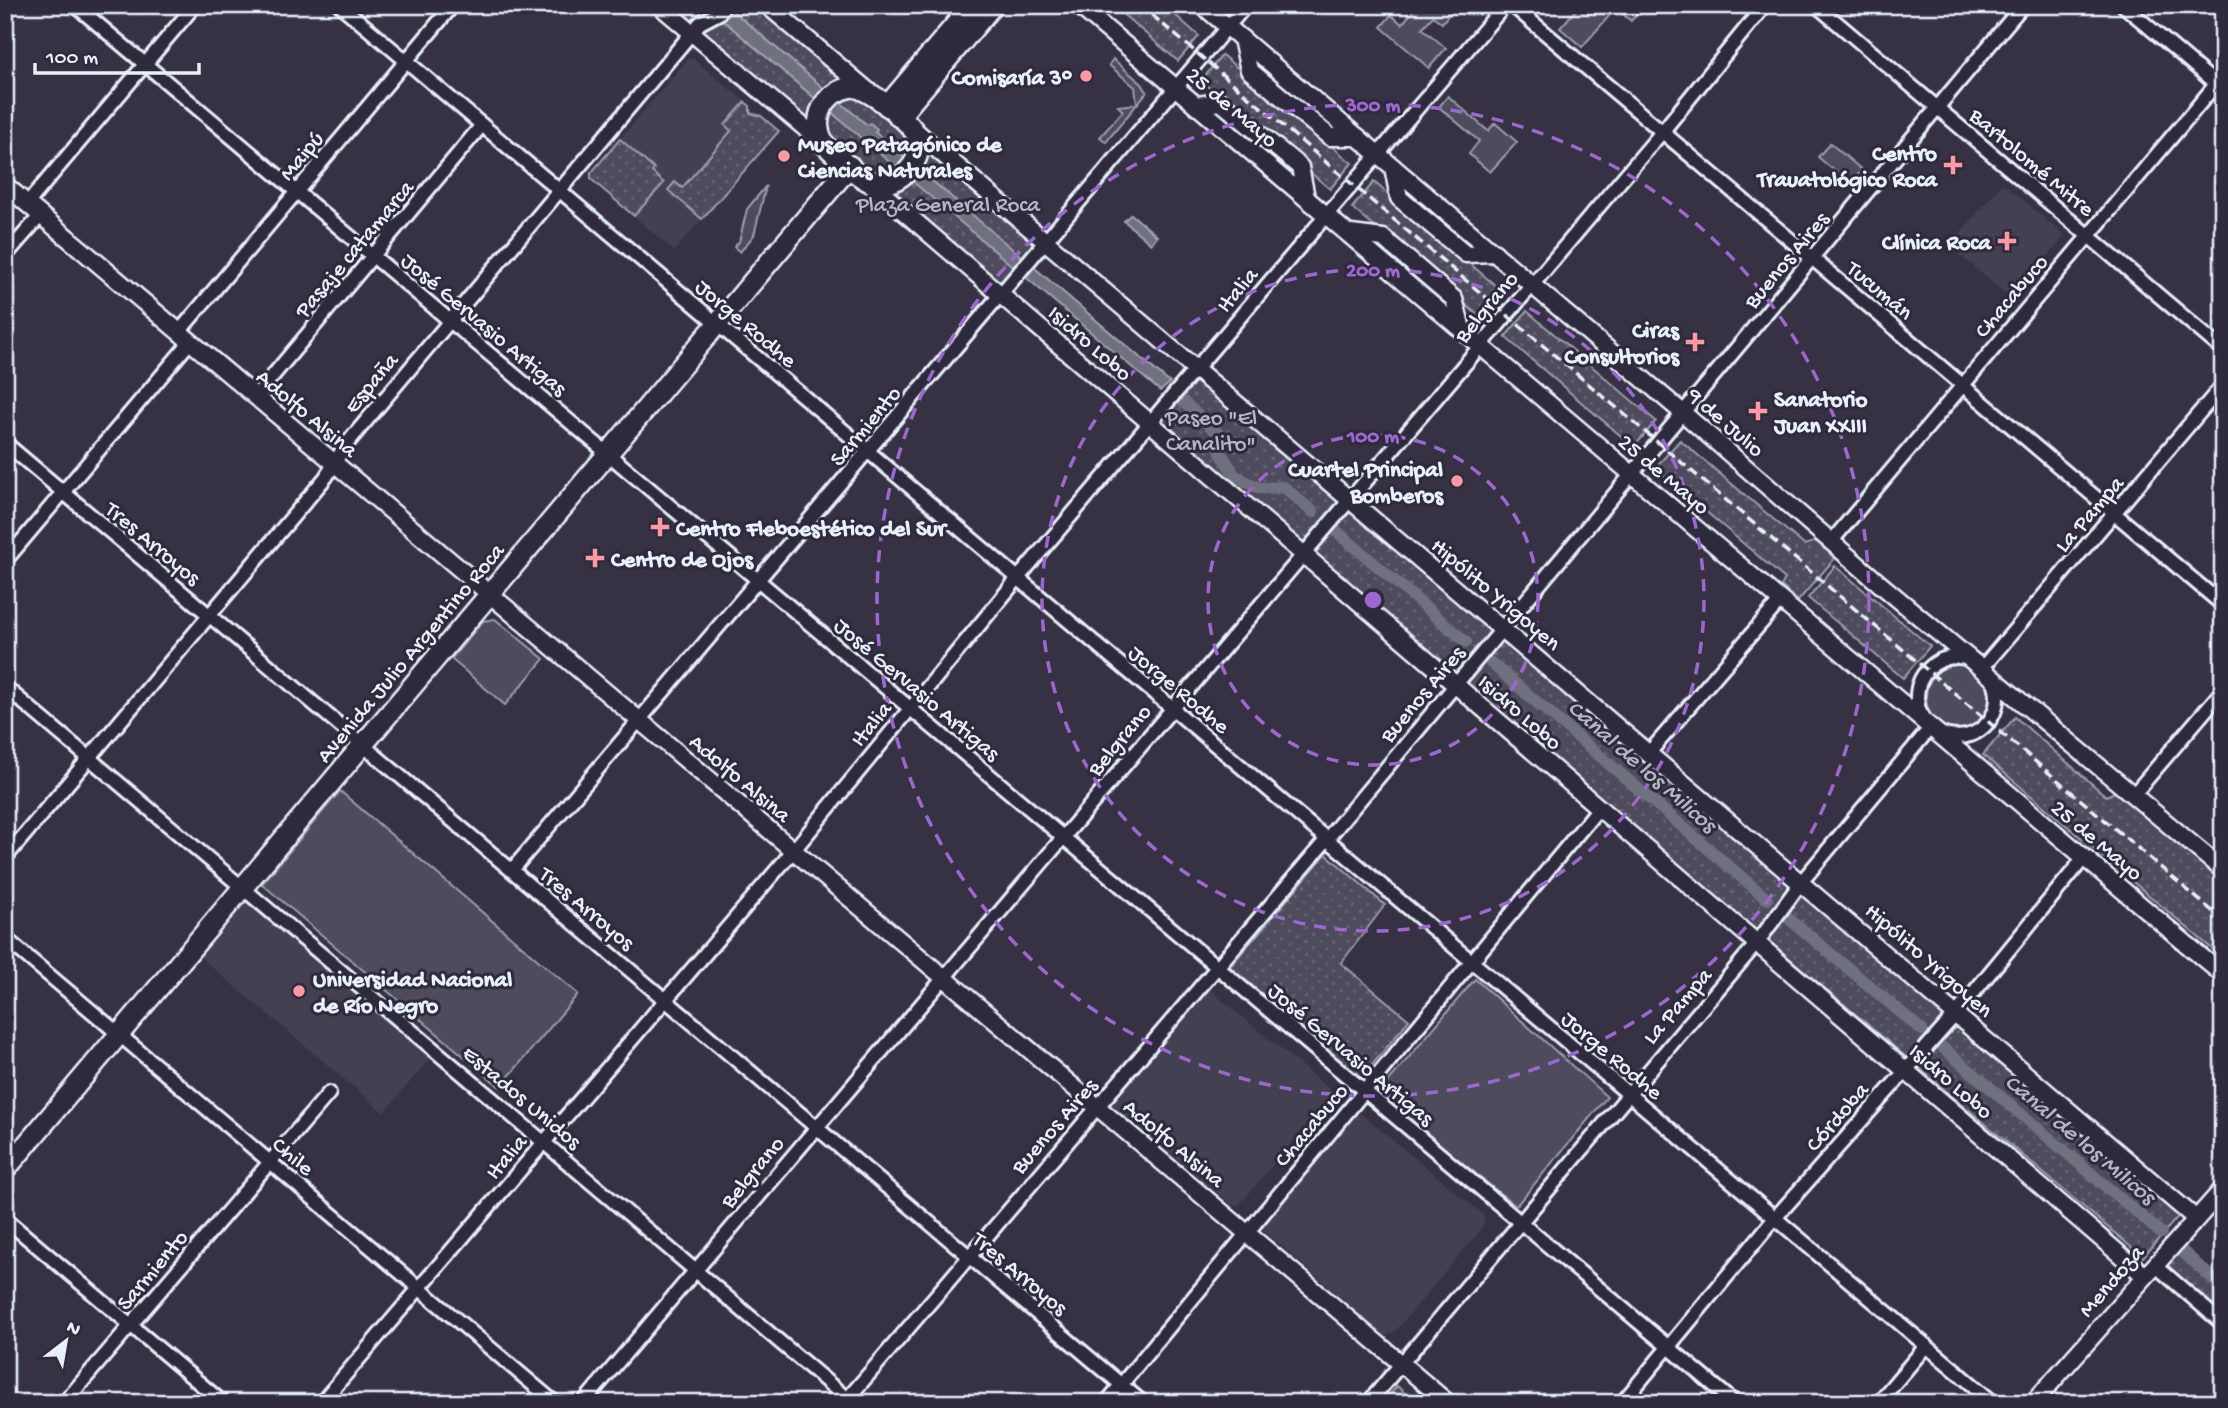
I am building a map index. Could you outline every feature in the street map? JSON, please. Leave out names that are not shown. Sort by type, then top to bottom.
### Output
[{"type":"main road","points":[[659,5],[868,181],[891,182],[909,169],[919,145],[899,117]]},
{"type":"main road","name":"Hipólito Yrigoyen","points":[[767,5],[1648,754],[1802,881],[2195,1218]]},
{"type":"main road","points":[[899,117],[972,5]]},
{"type":"main road","points":[[899,117],[993,5]]},
{"type":"main road","name":"25 de Mayo","points":[[1078,5],[1197,106],[1221,102],[1300,167],[1306,197],[1350,234],[1383,238],[1454,299],[1462,330],[2223,975]]},
{"type":"main road","points":[[1202,5],[1228,27]]},
{"type":"main road","name":"9 de Julio","points":[[1228,27],[1242,39],[1250,70],[1330,137],[1358,137],[1832,542],[2223,870]]},
{"type":"main road","points":[[824,144],[817,124],[829,97],[852,86],[869,92]]},
{"type":"main road","name":"Avenida Julio Argentino Roca","points":[[5,1150],[114,1030],[846,162]]},
{"type":"main road","name":"Isidro Lobo","points":[[868,181],[1905,1069],[2150,1270]]},
{"type":"main road","name":"Adolfo Alsina","points":[[5,185],[1448,1403]]},
{"type":"main road","name":"Avenida Julio Argentino Roca","points":[[5,1170],[114,1030]]},
{"type":"main road","name":"Mendoza","points":[[2033,1403],[2195,1218],[2220,1197]]},
{"type":"street","name":"José Gervasio Artigas","points":[[75,5],[1735,1403]]},
{"type":"street","points":[[27,204],[195,5]]},
{"type":"street","name":"Jorge Rodhe","points":[[340,5],[1994,1403]]},
{"type":"street","name":"Maipú","points":[[5,561],[63,492],[297,192],[453,5]]},
{"type":"street","name":"España","points":[[5,858],[334,464],[345,446],[449,320],[692,33],[724,5]]},
{"type":"street","name":"Sarmiento","points":[[512,870],[1246,5]]},
{"type":"street","name":"Italia","points":[[321,1403],[793,851],[1018,578],[1505,5]]},
{"type":"street","name":"Tucumán","points":[[1512,5],[2223,605]]},
{"type":"street","name":"Belgrano","points":[[583,1403],[1662,132],[1765,5]]},
{"type":"street","name":"Bartolomé Mitre","points":[[1816,5],[2223,349]]},
{"type":"street","name":"Buenos Aires","points":[[848,1402],[968,1255],[1327,839],[2023,5]]},
{"type":"street","points":[[2123,5],[2221,83]]},
{"type":"street","name":"Chacabuco","points":[[1832,542],[2088,235],[2221,83]]},
{"type":"street","name":"Pasaje catamarca","points":[[255,397],[482,125]]},
{"type":"street","points":[[5,256],[41,215]]},
{"type":"street","name":"La Pampa","points":[[1983,667],[2116,514],[2223,385]]},
{"type":"street","name":"Tres Arroyos","points":[[5,443],[1143,1403]]},
{"type":"street","points":[[1648,754],[1781,600]]},
{"type":"street","points":[[1959,657],[1983,667],[1996,689],[1996,706],[1988,722],[1976,732],[1961,737],[1945,735],[1931,727],[1920,713],[1917,695],[1927,671],[1941,660],[1959,657]]},
{"type":"street","name":"Estados Unidos","points":[[5,687],[848,1402]]},
{"type":"street","points":[[2134,794],[2223,690]]},
{"type":"street","name":"La Pampa","points":[[1368,1403],[1757,943],[1802,881],[1931,727]]},
{"type":"street","name":"Chacabuco","points":[[1106,1403],[1600,808]]},
{"type":"street","name":"Córdoba","points":[[1622,1403],[1775,1218],[1956,1014],[2084,858]]},
{"type":"street","name":"Chile","points":[[5,938],[555,1403]]},
{"type":"street","name":"Sarmiento","points":[[64,1403],[329,1093]]},
{"type":"street","points":[[5,1219],[223,1403]]},
{"type":"street","points":[[2150,1270],[2223,1324]]},
{"type":"street","points":[[1878,1403],[1926,1346]]},
{"type":"shaded area","points":[[688,59],[694,59],[750,106],[750,113],[761,116],[779,131],[674,251],[591,179],[591,173]]},
{"type":"shaded area","name":"Clínica Roca","points":[[2003,183],[2065,236],[2012,299],[1949,246]]},
{"type":"shaded area","name":"Universidad Nacional de Río Negro","points":[[249,899],[433,1055],[384,1113],[200,957]]},
{"type":"shaded area","points":[[1209,989],[1330,1090],[1331,1097],[1239,1205],[1232,1205],[1113,1105],[1112,1098],[1201,994]]},
{"type":"shaded area","points":[[1353,1114],[1361,1114],[1484,1215],[1484,1224],[1478,1233],[1395,1332],[1385,1336],[1263,1230],[1262,1225]]},
{"type":"green space","points":[[667,5],[761,5],[841,78],[840,81],[812,117],[805,119]]},
{"type":"green space","points":[[1112,5],[1164,5],[1199,36],[1178,61]]},
{"type":"green space","points":[[1418,5],[1455,7],[1442,23],[1433,16],[1422,28],[1446,48],[1429,68],[1381,27],[1391,15],[1402,24]]},
{"type":"green space","points":[[1580,5],[1644,5],[1631,21],[1616,8],[1582,47],[1560,28]]},
{"type":"green space","points":[[1222,55],[1352,163],[1330,189],[1201,81]]},
{"type":"green space","points":[[1113,59],[1142,84],[1147,92],[1106,142],[1100,137],[1123,111],[1118,106],[1137,104],[1135,87],[1109,65]]},
{"type":"green space","points":[[862,95],[903,130],[903,153],[890,169],[880,172],[870,170],[852,158],[828,135],[830,118],[836,107]]},
{"type":"green space","points":[[1448,96],[1488,131],[1495,123],[1517,142],[1490,172],[1469,154],[1479,141],[1439,107]]},
{"type":"green space","points":[[745,102],[750,106],[750,113],[761,116],[779,131],[702,219],[668,190],[675,182],[682,188],[731,131],[725,125]]},
{"type":"green space","points":[[620,139],[654,169],[652,172],[664,183],[634,216],[591,179],[591,173]]},
{"type":"green space","points":[[1830,143],[1862,170],[1850,184],[1818,157]]},
{"type":"green space","name":"Plaza General Roca","points":[[922,146],[1034,238],[1030,248],[1001,282],[998,283],[886,186]]},
{"type":"green space","points":[[1374,182],[1502,291],[1480,317],[1352,208]]},
{"type":"green space","points":[[766,186],[754,235],[740,252],[734,247],[739,242],[747,209]]},
{"type":"green space","points":[[1527,311],[1656,421],[1634,447],[1505,337]]},
{"type":"green space","name":"Paseo \"El Canalito\"","points":[[1196,376],[2181,1213],[2143,1257],[1152,420]]},
{"type":"green space","points":[[1680,440],[1804,545],[1817,541],[1836,557],[1798,601],[1781,586],[1785,579],[1655,468]]},
{"type":"green space","points":[[1835,566],[1930,646],[1903,678],[1808,598]]},
{"type":"green space","points":[[495,619],[544,659],[505,705],[451,659],[483,621]]},
{"type":"green space","points":[[1958,665],[1976,671],[1984,679],[1990,697],[1984,715],[1976,723],[1958,729],[1940,723],[1932,715],[1926,697],[1932,679],[1940,671]]},
{"type":"green space","points":[[2015,717],[2106,796],[2117,791],[2223,880],[2223,958],[1983,755]]},
{"type":"green space","points":[[340,791],[578,994],[500,1087],[262,884]]},
{"type":"green space","points":[[1326,854],[1385,905],[1341,963],[1409,1020],[1360,1080],[1228,969]]},
{"type":"green space","points":[[1475,979],[1607,1097],[1516,1206],[1377,1095]]},
{"type":"green space","points":[[2183,1247],[2223,1281],[2223,1316],[2165,1267]]},
{"type":"green space","points":[[1397,1386],[1416,1403],[1382,1403]]},
{"type":"water","points":[[705,5],[726,5],[867,125],[870,123],[877,129],[875,132],[1170,383],[1160,391],[866,142],[864,144],[858,135]]},
{"type":"water","points":[[1131,214],[1157,236],[1151,244],[1124,221]]},
{"type":"waterway","name":"Canal de los Milicos","points":[[1182,401],[1217,432],[1221,453],[1235,476],[1259,488],[1284,487],[1313,512]]},
{"type":"waterway","name":"Canal de los Milicos","points":[[1334,529],[1466,642]]},
{"type":"waterway","name":"Canal de los Milicos","points":[[1491,663],[1767,899]]},
{"type":"waterway","name":"Canal de los Milicos","points":[[1788,918],[1922,1030]]},
{"type":"waterway","name":"Canal de los Milicos","points":[[1942,1047],[2161,1233]]},
{"type":"waterway","name":"Canal de los Milicos","points":[[2182,1251],[2223,1288]]},
{"type":"railway","points":[[1140,5],[2223,920]]},
{"type":"place","name":"Comisaría 3°","points":[[1086,76]]},
{"type":"place","name":"Museo Patagónico de Ciencias Naturales","points":[[784,156]]},
{"type":"place","name":"Centro Trauatológico Roca","points":[[1953,165]]},
{"type":"place","name":"Clínica Roca","points":[[2007,241]]},
{"type":"place","name":"Ciras Consultorios","points":[[1695,342]]},
{"type":"place","name":"Sanatorio Juan XXIII","points":[[1758,411]]},
{"type":"place","name":"Cuartel Principal Bomberos","points":[[1457,481]]},
{"type":"place","name":"Centro Fleboestético del Sur","points":[[660,527]]},
{"type":"place","name":"Centro de Ojos","points":[[595,558]]},
{"type":"place","name":"Universidad Nacional de Río Negro","points":[[299,991]]}]
